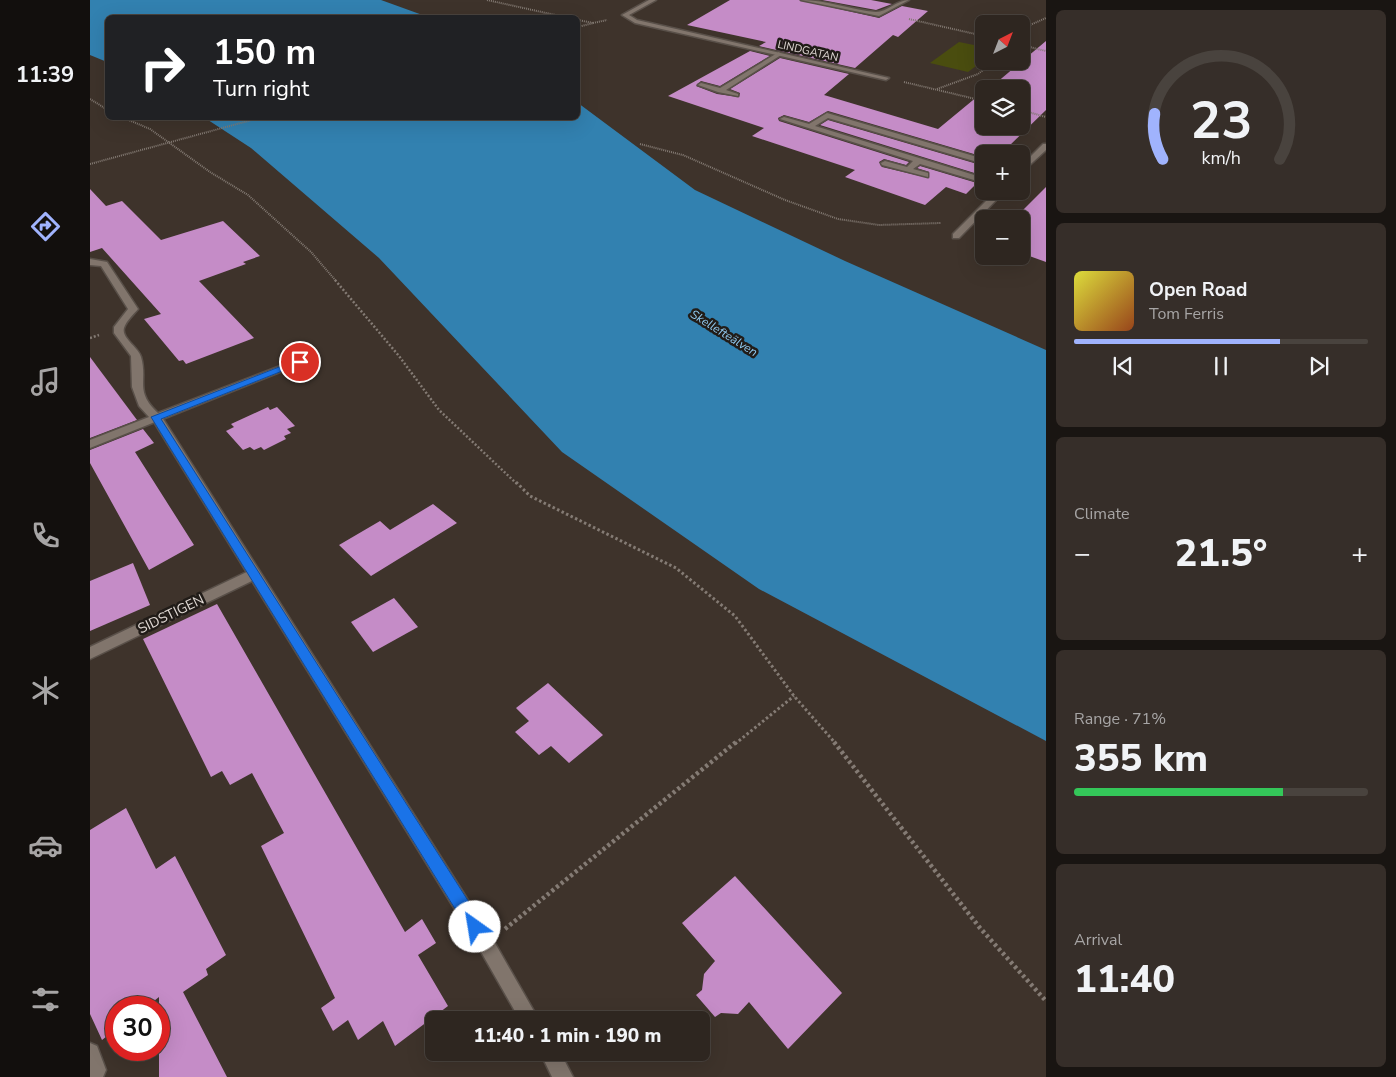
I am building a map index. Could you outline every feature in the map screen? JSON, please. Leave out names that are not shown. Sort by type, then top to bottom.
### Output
[{"type":"street","name":"LINDGATAN","points":[[652,0],[625,15],[627,18],[886,78]]},
{"type":"street","points":[[804,0],[872,14],[884,13],[906,0]]},
{"type":"street","points":[[720,91],[779,54]]},
{"type":"street","points":[[701,85],[736,95]]},
{"type":"street","points":[[810,127],[827,115],[975,159]]},
{"type":"street","points":[[784,119],[975,178]]},
{"type":"street","points":[[1030,162],[1046,146]]},
{"type":"street","points":[[908,170],[918,161]]},
{"type":"street","points":[[885,163],[925,175]]},
{"type":"street","points":[[956,236],[992,200]]},
{"type":"street","points":[[90,262],[104,264],[133,309],[119,328],[120,333],[136,356],[137,388],[144,406],[156,417],[486,944],[525,1011]]},
{"type":"street","points":[[90,444],[300,362]]},
{"type":"street","name":"SIDSTIGEN","points":[[90,653],[253,574]]},
{"type":"street","points":[[90,1053],[96,1070],[93,1077]]},
{"type":"street","points":[[554,1061],[563,1077]]},
{"type":"path","points":[[486,0],[558,15]]},
{"type":"path","points":[[884,13],[975,34]]},
{"type":"path","points":[[1030,25],[1046,18]]},
{"type":"path","points":[[580,20],[593,23],[580,26]]},
{"type":"path","points":[[1030,47],[1046,51]]},
{"type":"path","points":[[937,90],[978,74],[983,70]]},
{"type":"path","points":[[886,78],[975,99]]},
{"type":"path","points":[[90,99],[105,108]]},
{"type":"path","points":[[1030,113],[1046,117]]},
{"type":"path","points":[[129,120],[150,128],[210,172],[248,195],[311,252],[399,356],[439,410],[530,496],[676,568],[736,616],[794,696],[849,760],[980,928],[1046,1001]]},
{"type":"path","points":[[90,164],[251,120]]},
{"type":"path","points":[[640,144],[667,149],[715,168],[772,196],[840,220],[890,227],[945,223],[966,226]]},
{"type":"path","points":[[486,944],[794,696]]},
{"type":"shaded area","points":[[959,42],[975,45],[975,67],[968,72],[930,63]]},
{"type":"water","points":[[90,0],[381,0],[422,15],[105,15],[105,61],[90,55]]},
{"type":"water","name":"Skellefteälven","points":[[580,104],[695,190],[845,261],[1046,350],[1046,741],[759,589],[562,452],[379,258],[251,148],[208,120],[580,120]]},
{"type":"building","points":[[730,0],[799,0],[879,18],[902,6],[928,11],[898,37],[893,35],[855,68],[759,46],[766,42],[687,25]]},
{"type":"building","points":[[822,0],[871,0],[892,4],[876,10]]},
{"type":"building","points":[[1046,41],[1046,110],[1030,126],[1030,80],[1000,80],[1012,70],[1030,70],[1030,54]]},
{"type":"building","points":[[750,51],[770,56],[720,86],[701,81],[696,86],[717,94],[739,97],[740,93],[730,89],[780,58],[849,74],[824,95],[938,129],[975,98],[975,135],[1020,135],[1010,145],[975,145],[975,154],[828,111],[809,122],[784,115],[778,118],[779,121],[909,162],[906,165],[884,159],[879,162],[882,167],[929,178],[929,172],[917,168],[920,166],[975,182],[975,185],[966,194],[946,187],[925,205],[845,177],[855,170],[752,136],[764,128],[668,96]]},
{"type":"building","points":[[828,120],[975,163],[975,173],[820,125]]},
{"type":"building","points":[[1046,187],[1046,262],[1030,256],[1030,210],[1023,210]]},
{"type":"building","points":[[90,189],[106,206],[122,201],[161,240],[223,221],[260,256],[243,262],[246,264],[199,281],[254,338],[186,364],[183,360],[179,361],[144,319],[161,314],[102,248],[90,252]]},
{"type":"building","points":[[90,357],[137,420],[90,438]]},
{"type":"building","points":[[268,407],[270,410],[277,407],[295,426],[287,429],[291,433],[284,436],[286,439],[264,450],[261,447],[254,450],[250,447],[243,450],[226,431],[234,427],[231,424]]},
{"type":"building","points":[[143,429],[154,443],[135,452],[194,545],[149,570],[90,463],[90,450]]},
{"type":"building","points":[[433,504],[457,523],[371,576],[339,545],[380,521],[390,530]]},
{"type":"building","points":[[133,563],[150,605],[90,631],[90,581]]},
{"type":"building","points":[[394,598],[418,627],[373,652],[351,622]]},
{"type":"building","points":[[217,604],[405,932],[422,919],[436,943],[418,955],[448,1006],[441,1011],[425,1011],[425,1023],[395,1046],[383,1021],[358,1040],[348,1020],[333,1031],[321,1008],[335,998],[261,846],[284,833],[252,773],[230,785],[222,771],[211,777],[143,639]]},
{"type":"building","points":[[548,683],[603,735],[569,763],[551,746],[539,755],[515,732],[529,721],[516,708]]},
{"type":"building","points":[[126,808],[156,869],[175,856],[226,955],[206,969],[208,975],[183,992],[227,1077],[159,1077],[159,1061],[170,1061],[170,996],[105,996],[105,1038],[102,1040],[90,1014],[90,830]]},
{"type":"building","points":[[735,876],[842,993],[788,1049],[749,1002],[738,1014],[721,1013],[715,1017],[696,995],[702,990],[704,974],[715,961],[682,923]]},
{"type":"route","points":[[300,362],[156,417],[263,591],[475,927]]}]
